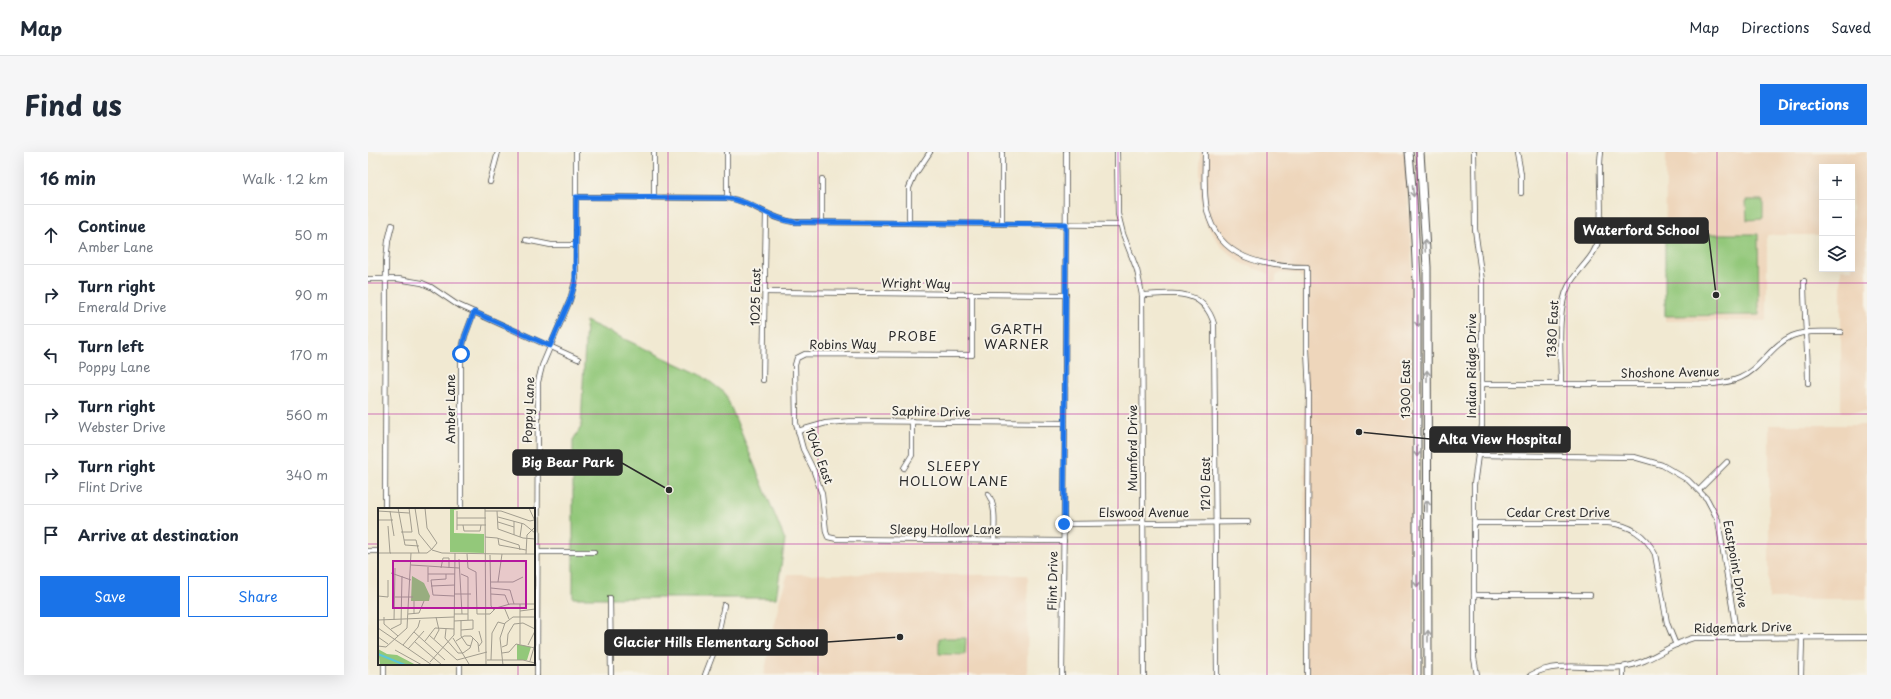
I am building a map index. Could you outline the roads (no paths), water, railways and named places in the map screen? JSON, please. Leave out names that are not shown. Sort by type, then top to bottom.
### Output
[{"type":"main road","name":"1300 East","points":[[1409,152],[1414,199],[1417,281],[1417,675]]},
{"type":"main road","name":"1300 East","points":[[1420,152],[1427,267],[1428,675]]},
{"type":"street","points":[[490,182],[498,152]]},
{"type":"street","name":"Poppy Lane","points":[[537,675],[536,552],[538,382],[542,366],[573,292],[576,275],[576,152]]},
{"type":"street","points":[[654,152],[654,197]]},
{"type":"street","points":[[727,152],[727,198]]},
{"type":"street","points":[[909,223],[909,188],[914,176],[930,152]]},
{"type":"street","points":[[1002,152],[1002,224]]},
{"type":"street","name":"Flint Drive","points":[[1062,675],[1066,423],[1066,152]]},
{"type":"street","name":"Mumford Drive","points":[[1117,152],[1120,225],[1137,270],[1142,295],[1144,675]]},
{"type":"street","points":[[1205,152],[1204,188],[1208,212],[1216,232],[1224,242],[1243,257],[1263,264],[1307,267],[1307,349],[1309,382],[1307,675]]},
{"type":"street","name":"Indian Ridge Drive","points":[[1474,152],[1475,236],[1482,281],[1482,435],[1474,475],[1474,658],[1477,675]]},
{"type":"street","points":[[1517,152],[1521,174],[1521,193]]},
{"type":"street","name":"1380 East","points":[[1561,384],[1563,300],[1569,285],[1594,253],[1599,238],[1601,152]]},
{"type":"street","points":[[822,180],[822,222]]},
{"type":"street","points":[[576,197],[727,198],[746,202],[766,214],[784,220],[822,222],[1120,225]]},
{"type":"street","name":"1025 East","points":[[763,380],[766,292],[766,214]]},
{"type":"street","points":[[385,508],[386,251],[392,225]]},
{"type":"street","points":[[526,240],[551,245],[576,245]]},
{"type":"street","points":[[368,279],[411,280],[422,283],[431,287],[456,304],[578,359]]},
{"type":"street","points":[[1804,281],[1808,383]]},
{"type":"street","name":"Wright Way","points":[[766,292],[1066,295]]},
{"type":"street","name":"Robins Way","points":[[797,358],[805,354],[972,355],[972,294]]},
{"type":"street","name":"1210 East","points":[[1142,295],[1179,294],[1196,299],[1207,309],[1214,324],[1217,675]]},
{"type":"street","name":"Amber Lane","points":[[461,508],[461,354],[465,336],[474,312]]},
{"type":"street","name":"Shoshone Avenue","points":[[1482,384],[1713,384],[1729,382],[1750,373],[1780,343],[1791,336],[1806,332],[1841,332]]},
{"type":"street","name":"1040 East","points":[[797,358],[795,366],[795,403],[798,432],[803,449],[813,469],[822,494],[828,536]]},
{"type":"street","name":"Saphire Drive","points":[[798,432],[839,421],[1066,423]]},
{"type":"street","points":[[904,468],[912,455],[912,421]]},
{"type":"street","name":"Eastpoint Drive","points":[[1478,455],[1634,457],[1662,465],[1676,472],[1699,490],[1707,499],[1718,520],[1737,637]]},
{"type":"street","points":[[1699,490],[1728,462]]},
{"type":"street","points":[[988,494],[992,500],[994,509],[994,540]]},
{"type":"street","name":"Elswood Avenue","points":[[1064,524],[1248,522]]},
{"type":"street","name":"Cedar Crest Drive","points":[[1474,523],[1608,523],[1619,524],[1637,532],[1651,546],[1655,554],[1668,624],[1676,645]]},
{"type":"street","name":"Sleepy Hollow Lane","points":[[828,536],[844,540],[1064,541]]},
{"type":"street","points":[[368,551],[378,552]]},
{"type":"street","points":[[536,552],[594,552]]},
{"type":"street","points":[[1474,595],[1590,595]]},
{"type":"street","points":[[610,598],[610,675]]},
{"type":"street","points":[[706,675],[715,649],[724,605]]},
{"type":"street","points":[[610,637],[641,637]]},
{"type":"street","name":"Ridgemark Drive","points":[[1531,675],[1542,670],[1553,668],[1623,667],[1648,660],[1693,638],[1867,637]]},
{"type":"street","points":[[1801,675],[1802,638]]},
{"type":"street","points":[[1623,667],[1623,675]]},
{"type":"place","name":"Waterford School","points":[[1716,295]]},
{"type":"place","name":"Alta View Hospital","points":[[1359,432]]},
{"type":"place","name":"Big Bear Park","points":[[669,490]]},
{"type":"place","name":"Glacier Hills Elementary School","points":[[900,637]]},
{"type":"district","name":"PROBE","points":[[913,336]]},
{"type":"district","name":"GARTH WARNER","points":[[1017,336]]},
{"type":"district","name":"SLEEPY HOLLOW LANE","points":[[954,474]]}]
